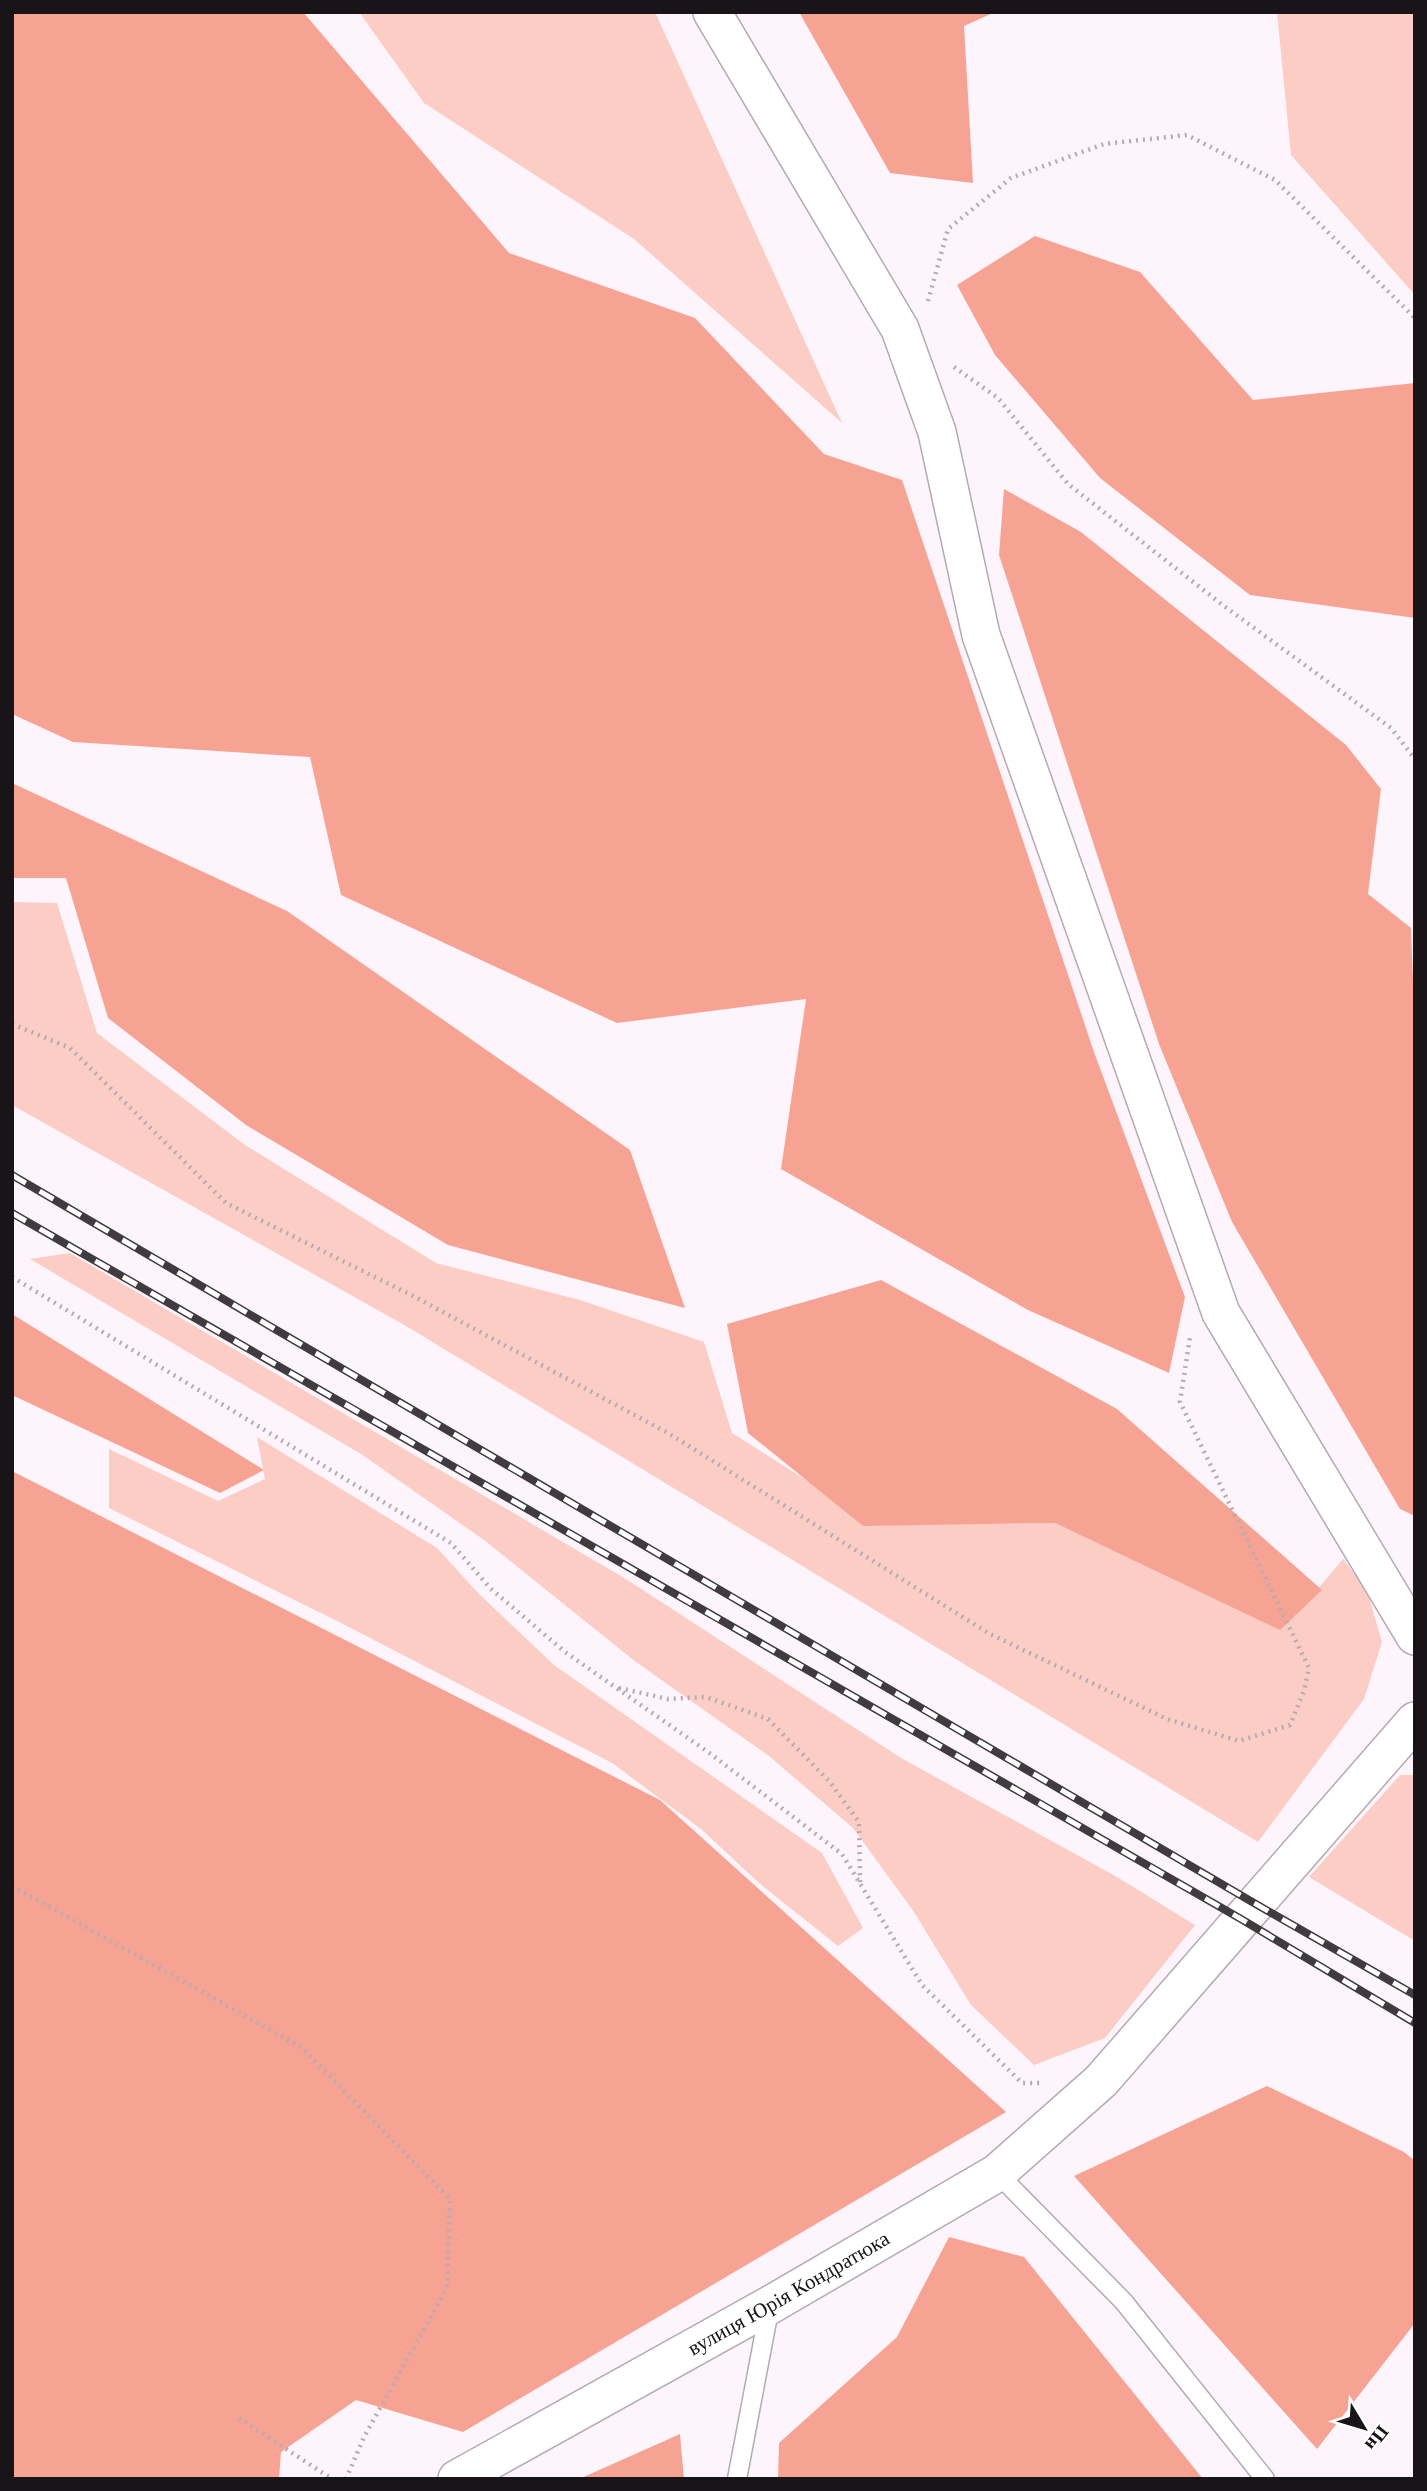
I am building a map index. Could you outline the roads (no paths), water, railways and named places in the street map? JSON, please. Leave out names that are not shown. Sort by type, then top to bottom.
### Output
[{"type":"street","points":[[712,12],[900,329],[937,432],[981,635],[1221,1313],[1415,1636]]},
{"type":"street","name":"вулиця Юрія Кондратюка","points":[[457,2479],[770,2305],[997,2173],[1101,2081],[1415,1721]]},
{"type":"lane","points":[[997,2173],[1124,2302],[1265,2479]]},
{"type":"lane","points":[[737,2479],[770,2305]]},
{"type":"railway","points":[[12,1175],[1415,1995]]},
{"type":"railway","points":[[12,1213],[1241,1919],[1415,2023]]}]
